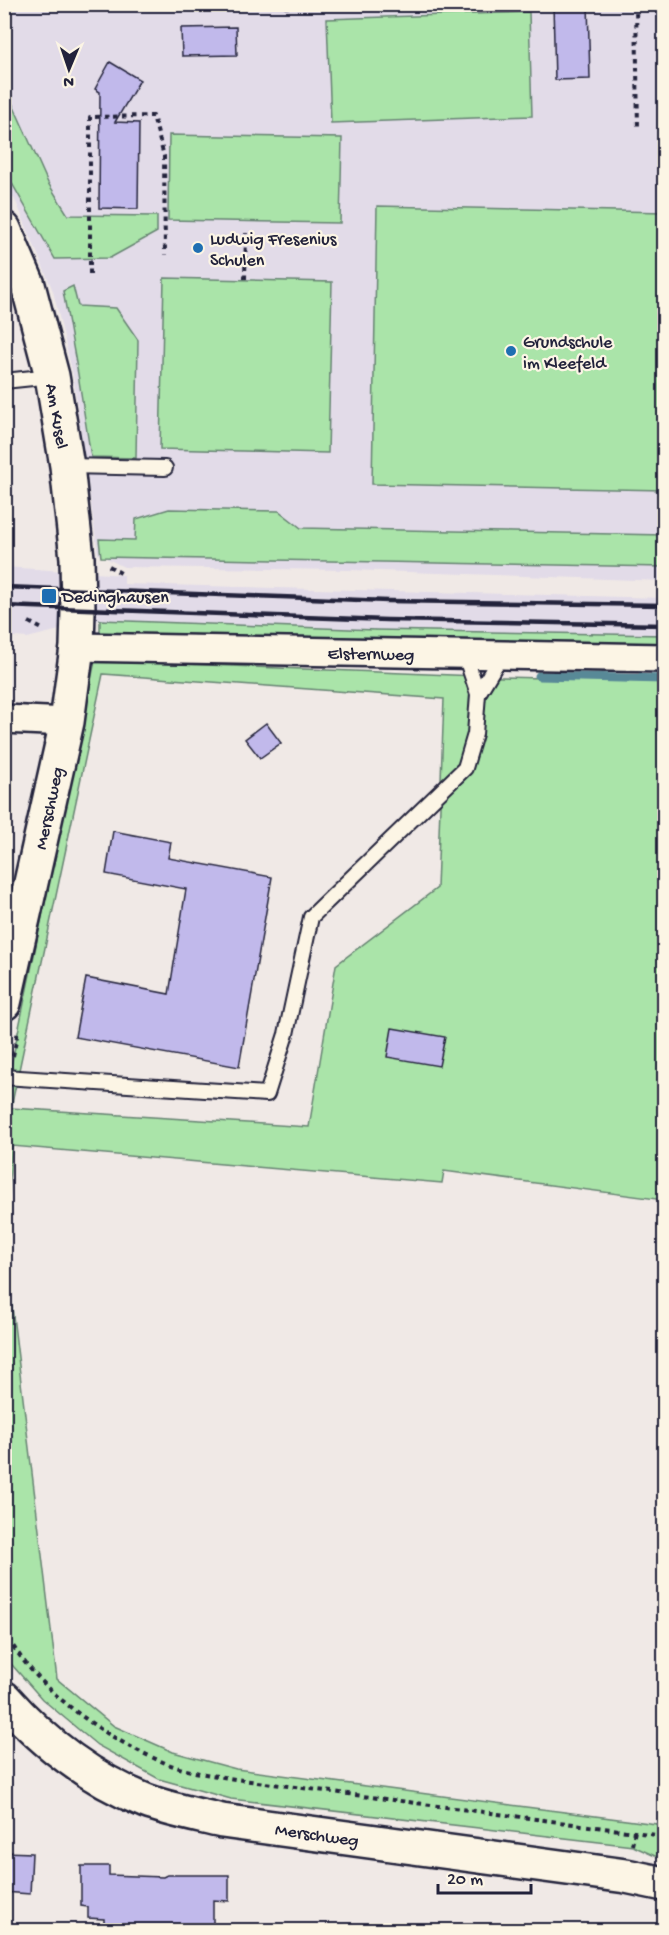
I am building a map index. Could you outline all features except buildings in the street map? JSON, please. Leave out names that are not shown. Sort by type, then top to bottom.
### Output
[{"type":"street","name":"Am Kusel","points":[[4,229],[28,285],[52,376],[67,466],[77,558],[78,610]]},
{"type":"street","name":"Merschweg","points":[[4,1003],[67,722],[77,647],[78,610]]},
{"type":"street","name":"Elsternweg","points":[[77,647],[664,658]]},
{"type":"street","points":[[4,719],[67,722]]},
{"type":"street","name":"Merschweg","points":[[4,1698],[46,1740],[102,1779],[147,1801],[185,1813],[222,1821],[615,1875],[664,1884]]},
{"type":"lane","points":[[4,381],[52,376]]},
{"type":"lane","points":[[67,466],[165,468]]},
{"type":"lane","points":[[6,1077],[267,1094],[286,1034],[312,917],[465,768],[475,734],[478,693],[465,655]]},
{"type":"lane","points":[[478,693],[501,656]]},
{"type":"path","points":[[276,4],[283,7],[325,4]]},
{"type":"path","points":[[636,4],[638,129]]},
{"type":"path","points":[[90,274],[90,117],[153,116],[164,156],[165,255]]},
{"type":"path","points":[[245,279],[246,233]]},
{"type":"path","points":[[4,1140],[6,1077]]},
{"type":"path","points":[[4,1631],[7,1642],[51,1690],[75,1710],[115,1737],[164,1763],[235,1779],[664,1836]]},
{"type":"shaded area","points":[[4,5],[664,5],[664,581],[350,570],[124,567],[98,554],[73,375],[53,291],[17,204],[5,182]]},
{"type":"shaded area","points":[[4,567],[124,575],[124,584],[664,598],[664,635],[376,630],[100,620],[27,638],[5,636]]},
{"type":"green space","points":[[529,12],[532,116],[331,123],[327,19]]},
{"type":"green space","points":[[5,87],[48,183],[68,215],[157,216],[157,232],[110,258],[55,259],[5,171]]},
{"type":"green space","points":[[169,135],[342,138],[340,223],[168,220]]},
{"type":"green space","points":[[377,206],[664,212],[664,490],[372,484]]},
{"type":"green space","points":[[164,278],[332,282],[328,453],[160,449]]},
{"type":"green space","points":[[73,286],[78,306],[116,308],[138,340],[136,458],[91,457],[63,291]]},
{"type":"green space","points":[[169,509],[279,511],[301,528],[664,535],[664,567],[101,557],[99,539],[135,540],[136,519]]},
{"type":"green space","points":[[100,620],[376,630],[664,635],[664,649],[100,640]]},
{"type":"green space","points":[[96,656],[106,661],[502,677],[664,681],[664,1200],[444,1171],[442,1183],[12,1146],[5,1243],[5,1095]],"holes":[[[103,674],[444,699],[437,888],[336,965],[309,1127],[11,1108]]]},
{"type":"green space","points":[[5,1250],[57,1679],[114,1726],[173,1752],[236,1769],[664,1825],[664,1860],[633,1846],[231,1799],[159,1779],[97,1745],[42,1699],[5,1657]]},
{"type":"waterway","points":[[539,676],[664,679]]},
{"type":"railway","points":[[4,587],[388,601],[664,605]]},
{"type":"railway","points":[[4,606],[387,620],[664,625]]},
{"type":"place","name":"Ludwig Fresenius Schulen","points":[[198,248]]},
{"type":"place","name":"Grundschule im Kleefeld","points":[[511,351]]},
{"type":"place","name":"Dedinghausen","points":[[49,596]]}]
